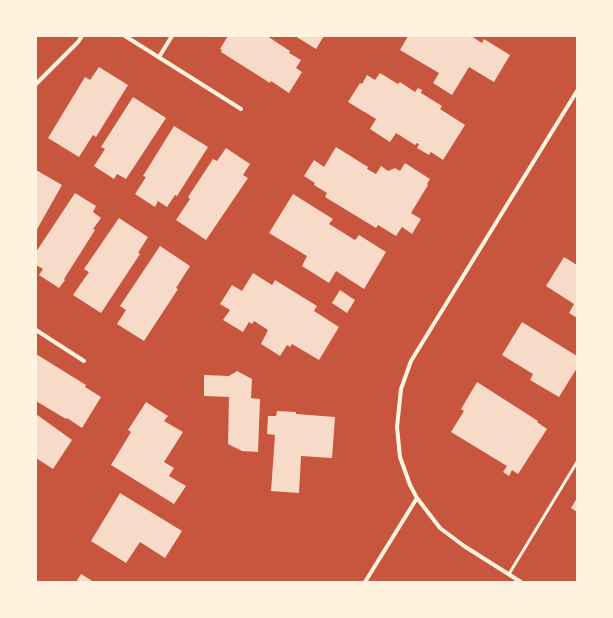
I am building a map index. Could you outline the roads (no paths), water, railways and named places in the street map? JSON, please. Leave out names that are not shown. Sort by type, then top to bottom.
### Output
[{"type":"street","points":[[36,84],[78,42],[82,36]]},
{"type":"street","points":[[125,36],[241,109]]},
{"type":"street","points":[[159,57],[172,36]]},
{"type":"street","points":[[521,582],[464,546],[440,528],[417,498],[410,485],[400,457],[397,427],[400,389],[411,361],[577,92]]},
{"type":"street","points":[[36,330],[84,361]]},
{"type":"street","points":[[365,582],[417,498]]},
{"type":"lane","points":[[509,574],[577,462]]}]
